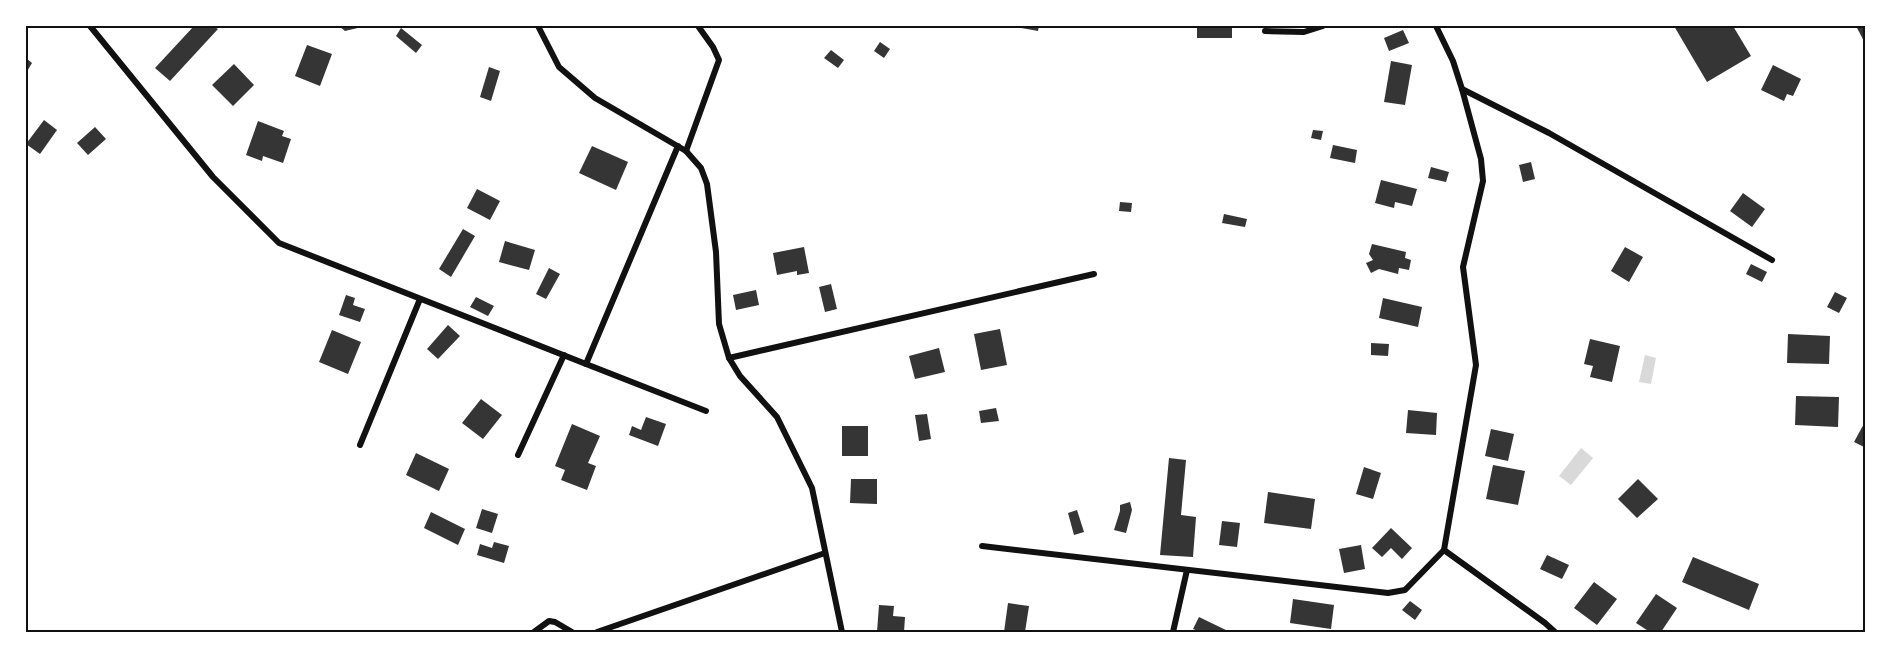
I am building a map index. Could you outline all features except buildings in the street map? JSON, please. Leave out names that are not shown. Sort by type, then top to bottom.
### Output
[{"type":"street","points":[[90,26],[213,177],[279,243],[706,411]]},
{"type":"street","points":[[537,26],[559,67],[568,75],[596,98],[686,151],[701,168],[707,184],[716,252],[719,324],[729,358],[740,376],[777,417],[813,488],[842,633]]},
{"type":"street","points":[[686,151],[719,60],[698,26]]},
{"type":"street","points":[[1265,31],[1304,32],[1323,26]]},
{"type":"street","points":[[982,546],[1388,593],[1405,590],[1444,550],[1476,366],[1463,267],[1483,182],[1480,159],[1462,89],[1453,61],[1436,26]]},
{"type":"street","points":[[1462,89],[1549,133],[1773,260]]},
{"type":"street","points":[[586,364],[678,146]]},
{"type":"street","points":[[729,358],[1094,274]]},
{"type":"street","points":[[360,445],[420,299]]},
{"type":"street","points":[[518,455],[564,355]]},
{"type":"street","points":[[1444,550],[1545,623],[1555,633]]},
{"type":"street","points":[[597,633],[825,553]]},
{"type":"street","points":[[1173,633],[1187,570]]},
{"type":"street","points":[[534,633],[549,621],[555,622],[572,633]]},
{"type":"shaded area","points":[[1645,355],[1656,358],[1651,384],[1639,382]]},
{"type":"shaded area","points":[[1581,448],[1593,458],[1571,485],[1559,476]]}]
